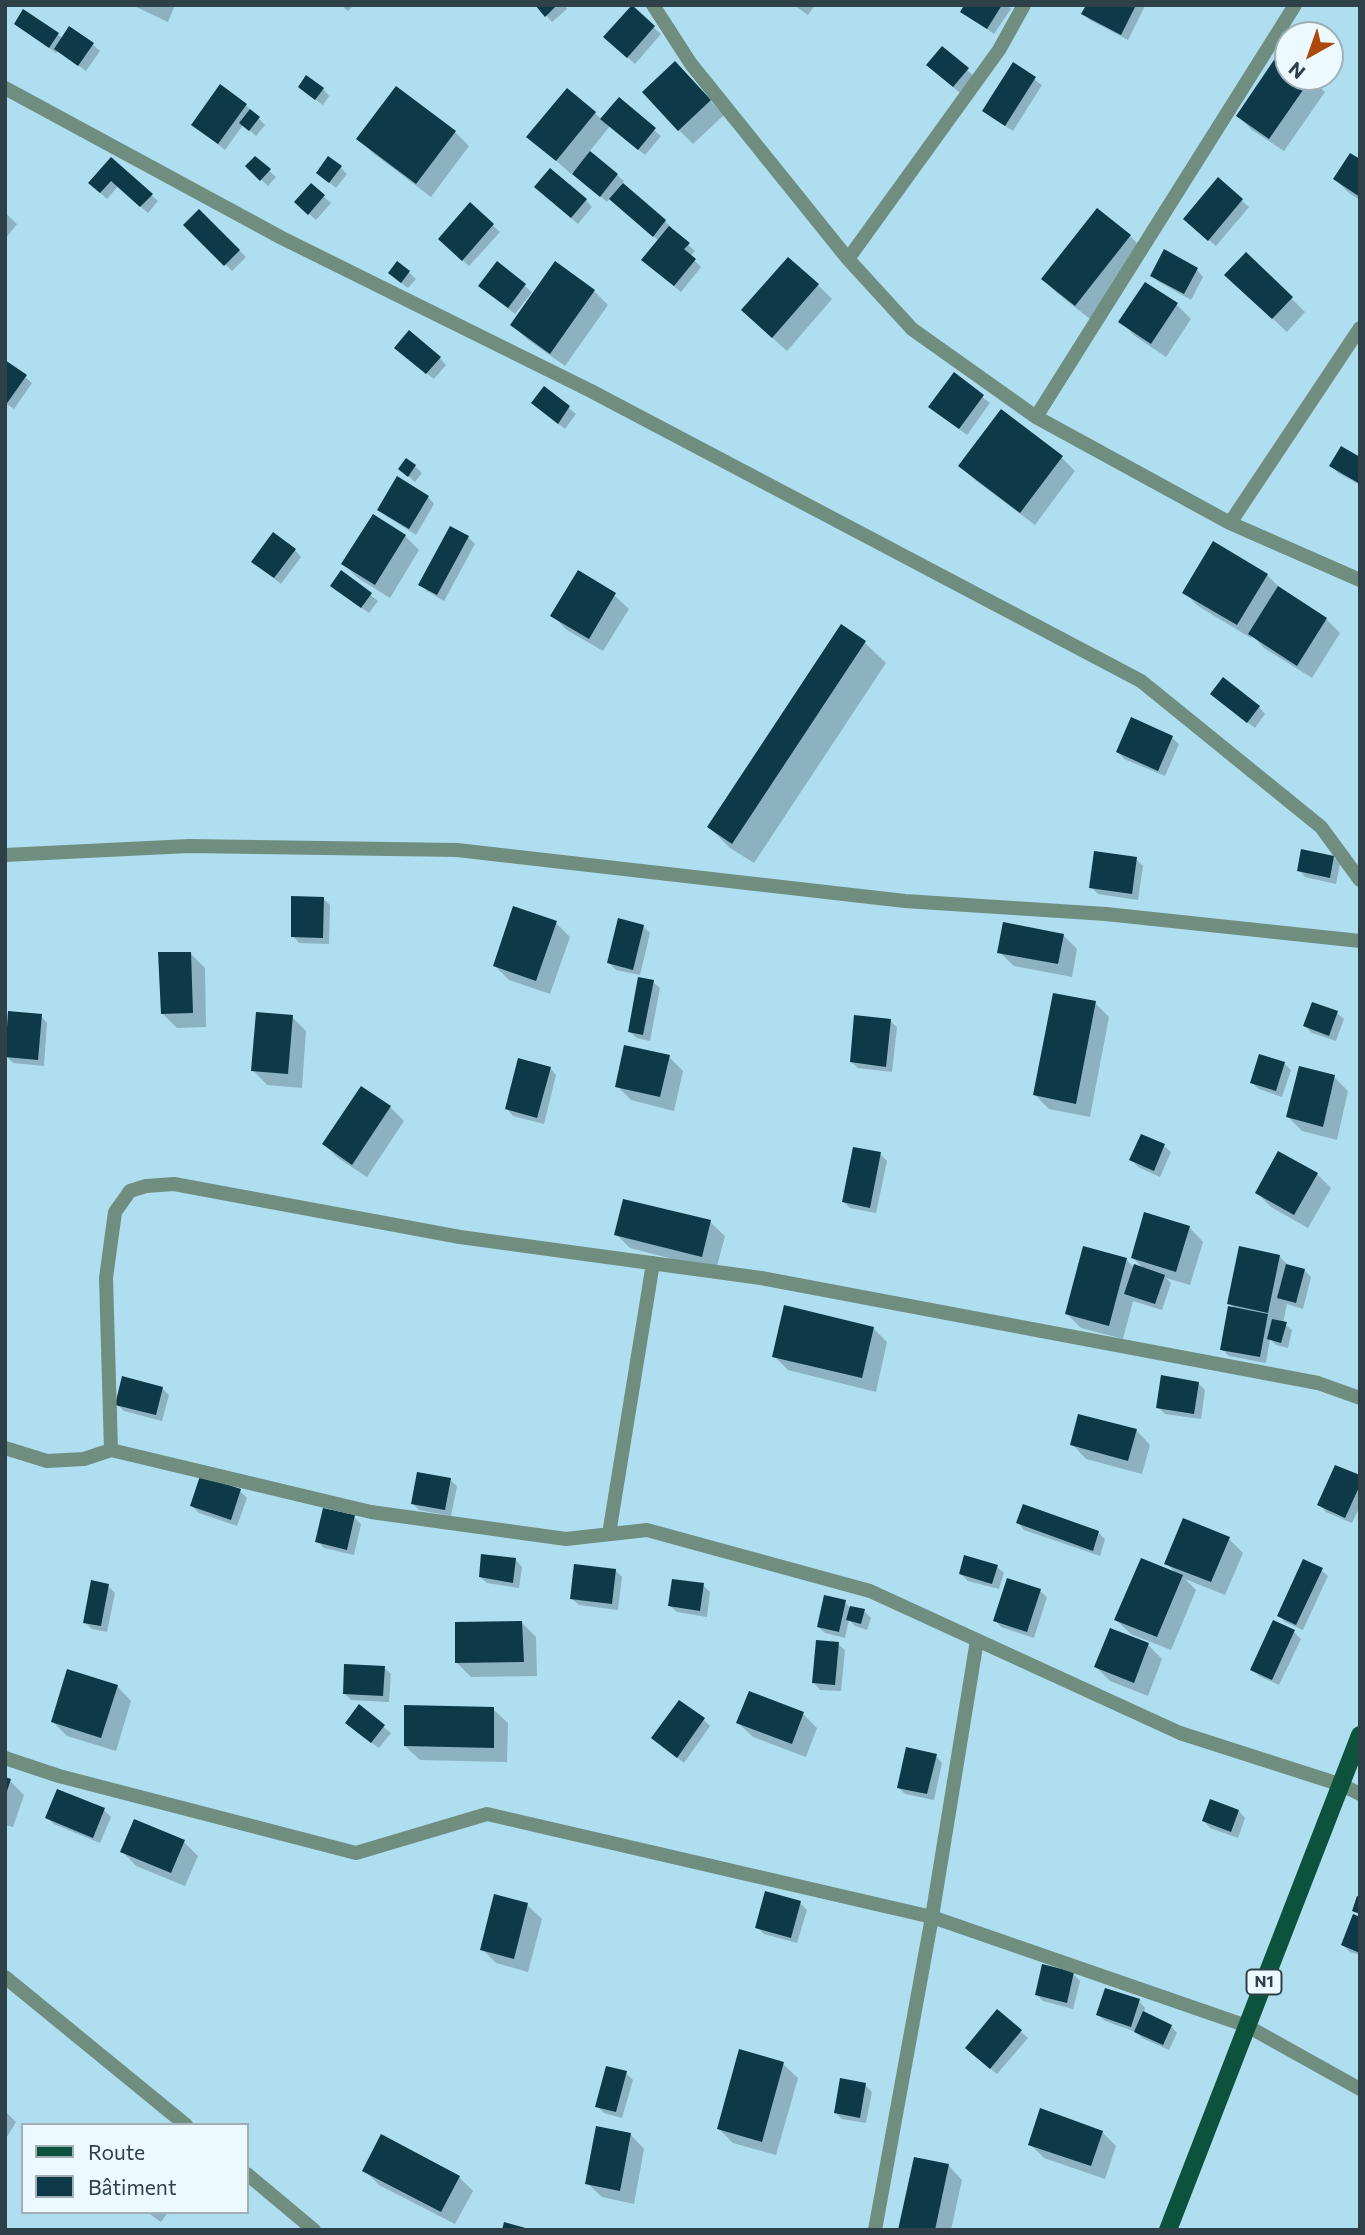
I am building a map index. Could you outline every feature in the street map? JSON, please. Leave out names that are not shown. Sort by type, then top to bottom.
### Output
[{"type":"main road","name":"N1","points":[[1168,2230],[1360,1735]]},
{"type":"street","points":[[653,5],[691,64],[848,259],[912,329],[1036,417],[1230,523],[1360,580]]},
{"type":"street","points":[[848,259],[999,50],[1024,5]]},
{"type":"street","points":[[1036,417],[1295,5]]},
{"type":"street","points":[[5,88],[282,239],[591,391],[1141,681],[1321,827],[1360,880]]},
{"type":"street","points":[[1230,523],[1360,328]]},
{"type":"street","points":[[5,855],[189,846],[457,850],[905,901],[1106,914],[1360,941]]},
{"type":"street","points":[[111,1450],[106,1278],[115,1212],[130,1191],[146,1186],[174,1184],[460,1237],[761,1278],[1304,1380],[1360,1398]]},
{"type":"street","points":[[609,1534],[653,1263]]},
{"type":"street","points":[[5,1448],[47,1461],[84,1460],[111,1450],[372,1512],[566,1539],[647,1530],[870,1591],[1180,1733],[1342,1785],[1360,1794]]},
{"type":"street","points":[[875,2230],[932,1917],[977,1640]]},
{"type":"street","points":[[5,1758],[59,1776],[356,1853],[487,1814],[932,1917],[1247,2026],[1360,2089]]},
{"type":"street","points":[[5,1977],[184,2123]]},
{"type":"street","points":[[248,2175],[314,2230]]},
{"type":"building","points":[[535,5],[557,5],[545,17]]},
{"type":"building","points":[[632,5],[655,26],[627,58],[603,37]]},
{"type":"building","points":[[964,5],[1002,5],[987,29],[960,12]]},
{"type":"building","points":[[1086,5],[1136,5],[1121,35],[1081,14]]},
{"type":"building","points":[[23,9],[59,33],[49,48],[14,24]]},
{"type":"building","points":[[69,26],[94,43],[78,66],[54,49]]},
{"type":"building","points":[[942,46],[969,68],[953,87],[926,65]]},
{"type":"building","points":[[1274,60],[1274,91],[1302,91],[1269,139],[1236,116]]},
{"type":"building","points":[[675,61],[711,100],[678,131],[642,92]]},
{"type":"building","points":[[1013,62],[1036,77],[1005,126],[982,111]]},
{"type":"building","points":[[306,75],[324,88],[315,100],[298,87]]},
{"type":"building","points":[[220,84],[247,104],[218,144],[191,125]]},
{"type":"building","points":[[396,86],[456,131],[416,184],[356,139]]},
{"type":"building","points":[[567,88],[596,112],[556,161],[526,137]]},
{"type":"building","points":[[619,97],[656,128],[638,150],[600,119]]},
{"type":"building","points":[[250,109],[260,117],[249,131],[239,123]]},
{"type":"building","points":[[590,151],[618,174],[600,197],[572,174]]},
{"type":"building","points":[[1350,153],[1360,159],[1360,197],[1333,179]]},
{"type":"building","points":[[255,156],[271,169],[260,181],[245,166]]},
{"type":"building","points":[[328,156],[342,166],[329,183],[316,173]]},
{"type":"building","points":[[111,157],[153,194],[140,207],[111,181],[100,193],[88,183]]},
{"type":"building","points":[[550,168],[587,199],[571,218],[534,187]]},
{"type":"building","points":[[1218,177],[1243,199],[1208,241],[1183,219]]},
{"type":"building","points":[[311,183],[325,195],[308,215],[294,202]]},
{"type":"building","points":[[623,183],[666,220],[653,237],[609,199]]},
{"type":"building","points":[[470,202],[494,224],[462,261],[438,239]]},
{"type":"building","points":[[1097,208],[1131,235],[1075,306],[1041,279]]},
{"type":"building","points":[[199,209],[240,250],[224,266],[183,225]]},
{"type":"building","points":[[669,226],[690,243],[684,249],[696,259],[674,286],[641,260]]},
{"type":"building","points":[[1164,249],[1198,268],[1184,294],[1150,276]]},
{"type":"building","points":[[1246,252],[1293,297],[1272,319],[1224,275]]},
{"type":"building","points":[[788,257],[819,284],[772,338],[741,310]]},
{"type":"building","points":[[397,261],[410,271],[401,283],[388,273]]},
{"type":"building","points":[[497,261],[526,284],[508,308],[478,286]]},
{"type":"building","points":[[555,261],[595,290],[550,354],[510,325]]},
{"type":"building","points":[[1145,282],[1178,303],[1151,344],[1118,322]]},
{"type":"building","points":[[409,330],[441,357],[426,374],[394,348]]},
{"type":"building","points":[[5,360],[27,375],[5,406]]},
{"type":"building","points":[[954,372],[984,395],[959,429],[928,407]]},
{"type":"building","points":[[544,386],[570,406],[558,424],[531,403]]},
{"type":"building","points":[[1001,409],[1063,456],[1020,513],[958,466]]},
{"type":"building","points":[[1341,446],[1360,457],[1360,484],[1329,466]]},
{"type":"building","points":[[406,458],[416,465],[408,477],[398,469]]},
{"type":"building","points":[[397,476],[429,496],[409,529],[377,510]]},
{"type":"building","points":[[373,514],[406,535],[375,585],[341,564]]},
{"type":"building","points":[[450,526],[469,536],[437,595],[418,585]]},
{"type":"building","points":[[273,532],[296,549],[274,578],[251,562]]},
{"type":"building","points":[[1213,541],[1268,574],[1237,625],[1182,593]]},
{"type":"building","points":[[341,570],[372,593],[361,608],[330,586]]},
{"type":"building","points":[[578,570],[616,593],[589,639],[550,616]]},
{"type":"building","points":[[1278,586],[1327,618],[1297,666],[1248,634]]},
{"type":"building","points":[[841,624],[866,641],[732,844],[707,827]]},
{"type":"building","points":[[1223,677],[1260,706],[1247,723],[1210,694]]},
{"type":"building","points":[[1131,717],[1173,736],[1158,771],[1116,752]]},
{"type":"building","points":[[1301,849],[1334,856],[1330,878],[1297,871]]},
{"type":"building","points":[[1094,851],[1137,857],[1132,894],[1089,888]]},
{"type":"building","points":[[291,896],[324,897],[323,938],[291,937]]},
{"type":"building","points":[[513,906],[557,921],[536,981],[493,966]]},
{"type":"building","points":[[618,918],[644,925],[633,970],[607,963]]},
{"type":"building","points":[[1003,922],[1064,934],[1058,964],[997,953]]},
{"type":"building","points":[[158,952],[191,952],[193,1013],[161,1014]]},
{"type":"building","points":[[638,977],[654,980],[643,1035],[628,1032]]},
{"type":"building","points":[[1053,993],[1096,1001],[1076,1104],[1033,1095]]},
{"type":"building","points":[[1312,1002],[1338,1011],[1329,1036],[1303,1026]]},
{"type":"building","points":[[8,1011],[42,1014],[38,1060],[5,1057]]},
{"type":"building","points":[[256,1012],[293,1015],[288,1074],[251,1071]]},
{"type":"building","points":[[854,1015],[891,1019],[886,1067],[850,1062]]},
{"type":"building","points":[[624,1045],[670,1055],[660,1097],[615,1087]]},
{"type":"building","points":[[1259,1054],[1285,1062],[1276,1091],[1250,1083]]},
{"type":"building","points":[[518,1058],[551,1067],[537,1118],[505,1109]]},
{"type":"building","points":[[1299,1066],[1335,1075],[1323,1127],[1286,1117]]},
{"type":"building","points":[[361,1086],[391,1106],[352,1165],[322,1144]]},
{"type":"building","points":[[1141,1134],[1165,1144],[1154,1171],[1129,1160]]},
{"type":"building","points":[[853,1147],[881,1152],[870,1208],[842,1202]]},
{"type":"building","points":[[1278,1151],[1318,1173],[1294,1215],[1255,1193]]},
{"type":"building","points":[[623,1199],[711,1220],[702,1257],[614,1235]]},
{"type":"building","points":[[1144,1212],[1190,1226],[1176,1272],[1131,1258]]},
{"type":"building","points":[[1083,1246],[1127,1258],[1109,1326],[1065,1314]]},
{"type":"building","points":[[1239,1246],[1280,1255],[1268,1313],[1227,1304]]},
{"type":"building","points":[[1134,1264],[1165,1275],[1155,1304],[1124,1294]]},
{"type":"building","points":[[1286,1264],[1305,1269],[1296,1303],[1277,1298]]},
{"type":"building","points":[[784,1305],[874,1327],[862,1378],[772,1357]]},
{"type":"building","points":[[1228,1306],[1268,1314],[1260,1357],[1220,1350]]},
{"type":"building","points":[[1272,1319],[1287,1322],[1281,1343],[1267,1339]]},
{"type":"building","points":[[1161,1375],[1199,1382],[1194,1414],[1156,1408]]},
{"type":"building","points":[[122,1376],[163,1387],[156,1415],[115,1405]]},
{"type":"building","points":[[1078,1414],[1137,1429],[1128,1461],[1070,1445]]},
{"type":"building","points":[[1335,1465],[1360,1475],[1360,1485],[1345,1518],[1317,1505]]},
{"type":"building","points":[[417,1472],[451,1478],[445,1510],[411,1504]]},
{"type":"building","points":[[200,1476],[241,1489],[231,1520],[190,1506]]},
{"type":"building","points":[[1023,1504],[1099,1531],[1093,1551],[1016,1523]]},
{"type":"building","points":[[323,1508],[355,1515],[347,1550],[315,1542]]},
{"type":"building","points":[[1183,1518],[1230,1537],[1211,1582],[1164,1564]]},
{"type":"building","points":[[481,1554],[516,1558],[513,1583],[479,1577]]},
{"type":"building","points":[[964,1555],[998,1565],[992,1584],[959,1574]]},
{"type":"building","points":[[1141,1558],[1183,1575],[1157,1637],[1114,1620]]},
{"type":"building","points":[[1303,1559],[1323,1568],[1296,1625],[1277,1616]]},
{"type":"building","points":[[574,1564],[616,1569],[612,1604],[570,1599]]},
{"type":"building","points":[[1007,1578],[1041,1589],[1027,1632],[993,1621]]},
{"type":"building","points":[[672,1579],[704,1583],[700,1611],[668,1606]]},
{"type":"building","points":[[91,1580],[109,1584],[101,1626],[83,1623]]},
{"type":"building","points":[[824,1595],[846,1600],[839,1632],[817,1627]]},
{"type":"building","points":[[850,1606],[865,1609],[861,1624],[846,1620]]},
{"type":"building","points":[[1273,1620],[1295,1630],[1272,1680],[1250,1670]]},
{"type":"building","points":[[522,1621],[524,1662],[455,1663],[455,1622]]},
{"type":"building","points":[[1110,1628],[1149,1643],[1134,1683],[1094,1667]]},
{"type":"building","points":[[816,1640],[839,1642],[835,1685],[812,1683]]},
{"type":"building","points":[[344,1664],[385,1666],[383,1696],[343,1694]]},
{"type":"building","points":[[67,1669],[118,1685],[101,1738],[51,1722]]},
{"type":"building","points":[[749,1691],[804,1712],[792,1744],[736,1723]]},
{"type":"building","points":[[679,1700],[705,1718],[677,1758],[651,1738]]},
{"type":"building","points":[[359,1704],[385,1725],[371,1743],[345,1723]]},
{"type":"building","points":[[404,1705],[494,1707],[494,1748],[404,1746]]},
{"type":"building","points":[[906,1747],[937,1754],[927,1794],[897,1788]]},
{"type":"building","points":[[5,1777],[11,1779],[6,1794],[5,1794]]},
{"type":"building","points":[[57,1789],[105,1808],[93,1838],[45,1818]]},
{"type":"building","points":[[1210,1799],[1239,1810],[1231,1832],[1202,1821]]},
{"type":"building","points":[[134,1819],[185,1840],[171,1873],[120,1852]]},
{"type":"building","points":[[765,1891],[801,1901],[791,1938],[755,1928]]},
{"type":"building","points":[[494,1894],[528,1903],[514,1959],[480,1950]]},
{"type":"building","points":[[1357,1896],[1360,1897],[1360,1914],[1352,1911]]},
{"type":"building","points":[[1353,1914],[1360,1917],[1360,1953],[1341,1945]]},
{"type":"building","points":[[1042,1964],[1074,1972],[1067,2003],[1035,1995]]},
{"type":"building","points":[[1105,1988],[1140,1999],[1131,2027],[1096,2015]]},
{"type":"building","points":[[997,2009],[1022,2030],[990,2069],[965,2048]]},
{"type":"building","points":[[1143,2011],[1172,2025],[1163,2045],[1134,2032]]},
{"type":"building","points":[[739,2049],[784,2062],[762,2142],[717,2129]]},
{"type":"building","points":[[606,2066],[627,2071],[616,2112],[595,2107]]},
{"type":"building","points":[[840,2078],[866,2083],[860,2118],[834,2113]]},
{"type":"building","points":[[1040,2108],[1103,2131],[1091,2166],[1028,2145]]},
{"type":"building","points":[[596,2126],[631,2133],[620,2191],[585,2184]]},
{"type":"building","points":[[381,2134],[460,2176],[441,2212],[362,2171]]},
{"type":"building","points":[[914,2157],[949,2164],[935,2230],[898,2230]]},
{"type":"building","points":[[504,2222],[529,2229],[529,2230],[502,2230]]}]
